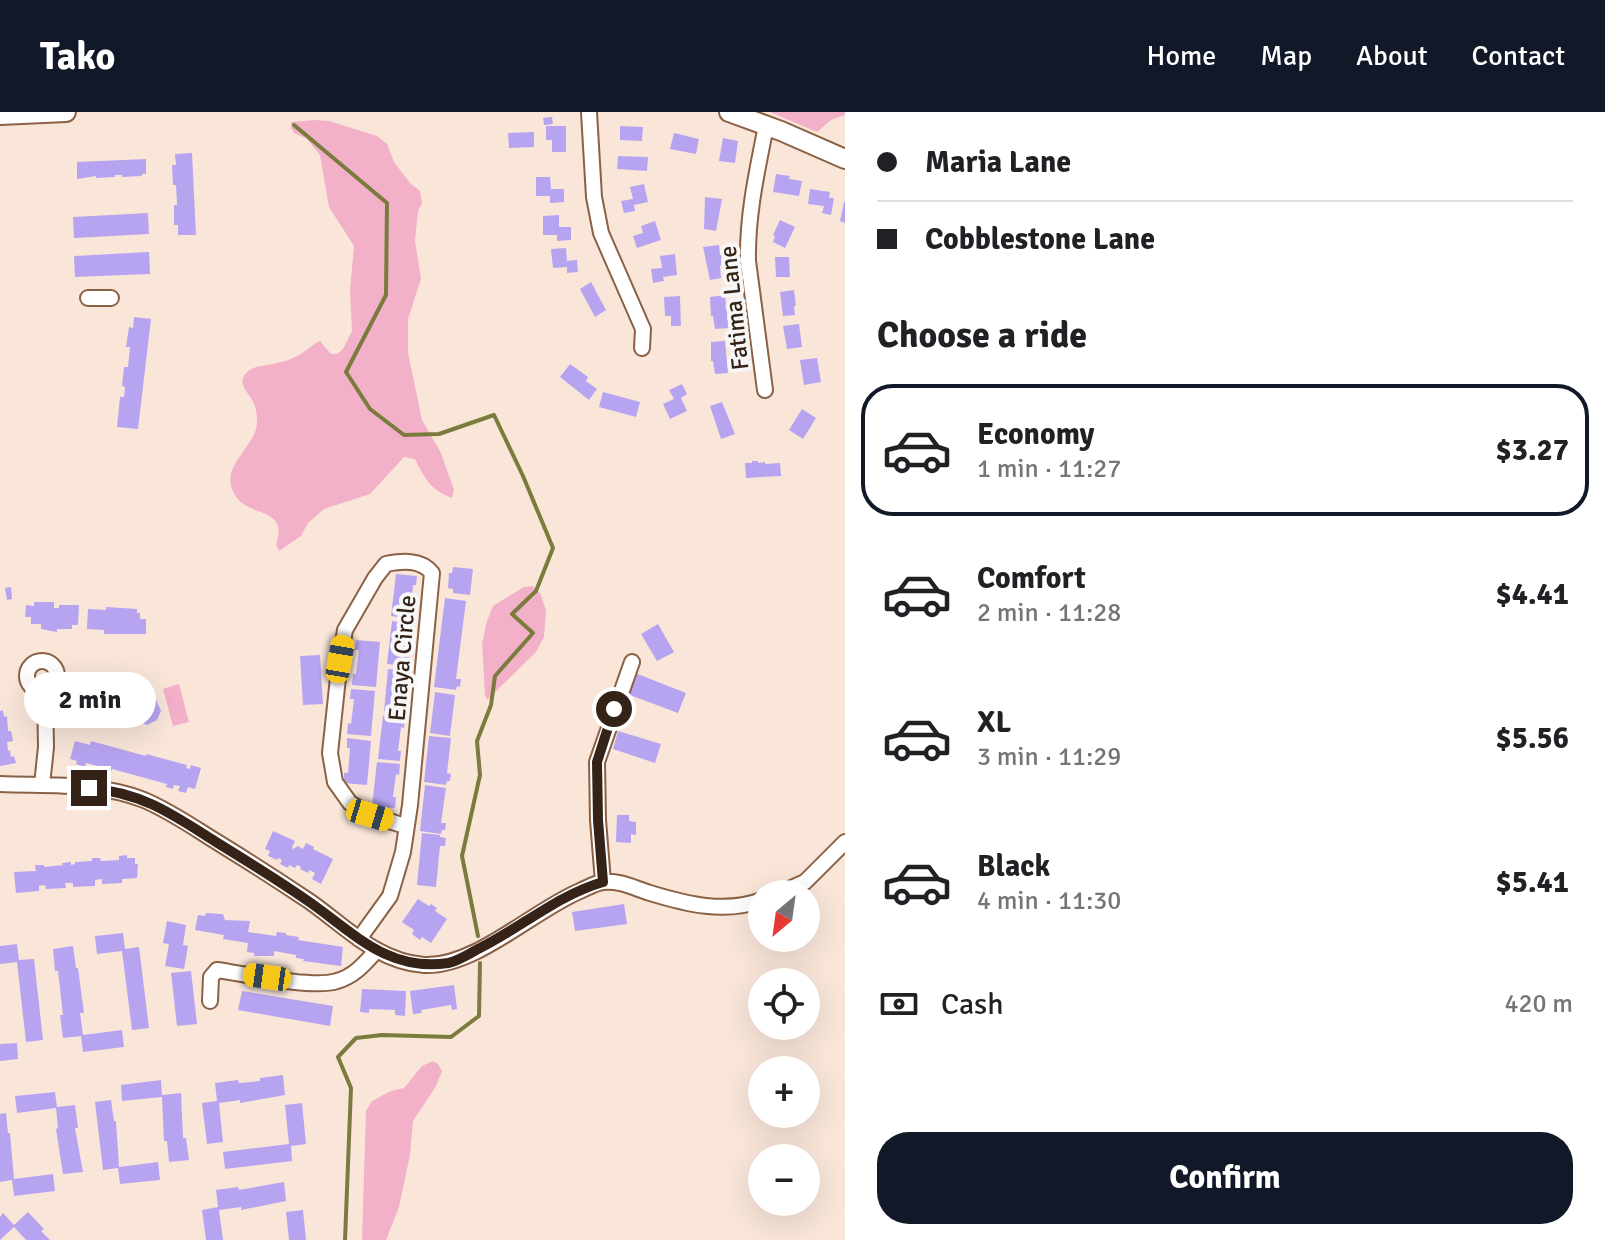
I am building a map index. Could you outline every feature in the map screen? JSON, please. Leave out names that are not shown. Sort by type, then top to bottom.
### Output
[{"type":"street","points":[[0,115],[66,112]]},
{"type":"street","points":[[589,112],[594,197],[601,233],[643,329],[642,348]]},
{"type":"street","points":[[729,112],[845,159]]},
{"type":"street","name":"Fatima Lane","points":[[765,390],[747,242],[766,126]]},
{"type":"street","points":[[88,298],[111,298]]},
{"type":"street","name":"Enaya Circle","points":[[359,939],[390,896],[403,852],[410,805],[432,573],[426,566],[404,561],[386,564],[345,630],[330,753],[335,782],[350,803],[370,815],[405,826]]},
{"type":"street","points":[[603,882],[597,762],[632,662]]},
{"type":"street","points":[[42,785],[46,747],[45,691]]},
{"type":"street","points":[[0,784],[115,791],[144,800],[230,850],[377,950],[391,958],[423,965],[451,963],[564,898],[603,882],[621,883],[705,907],[727,908],[748,903]]},
{"type":"street","points":[[807,880],[845,842]]},
{"type":"street","points":[[210,1001],[211,977],[217,970],[312,983],[336,982],[357,972],[377,950]]},
{"type":"shaded area","points":[[770,112],[845,112],[845,115],[831,120],[817,132]]},
{"type":"shaded area","points":[[329,121],[377,136],[387,144],[394,162],[410,183],[420,191],[422,203],[418,211],[415,241],[421,279],[408,319],[408,353],[422,420],[441,453],[454,490],[452,498],[439,491],[425,478],[415,459],[404,457],[370,494],[324,509],[308,523],[301,536],[279,551],[276,545],[277,524],[266,514],[241,502],[231,486],[233,469],[257,426],[256,410],[242,381],[253,368],[295,357],[320,341],[331,354],[337,354],[352,331],[350,291],[354,246],[329,207],[320,155],[306,138],[294,133],[291,128],[291,122]]},
{"type":"shaded area","points":[[533,586],[540,593],[546,610],[544,637],[536,652],[487,700],[482,644],[493,606],[524,587]]},
{"type":"shaded area","points":[[179,684],[189,722],[173,726],[163,689]]},
{"type":"shaded area","points":[[433,1061],[442,1071],[413,1121],[410,1155],[399,1207],[386,1240],[362,1240],[366,1111],[372,1101],[404,1088],[422,1066]]},
{"type":"building","points":[[552,117],[553,124],[544,125],[543,118]]},
{"type":"building","points":[[546,126],[566,126],[566,152],[552,152],[552,140],[546,140]]},
{"type":"building","points":[[620,126],[643,127],[642,141],[620,140]]},
{"type":"building","points":[[534,132],[534,147],[509,148],[508,133]]},
{"type":"building","points":[[674,133],[699,139],[696,154],[670,149]]},
{"type":"building","points":[[723,138],[738,141],[735,163],[719,161]]},
{"type":"building","points":[[192,153],[196,235],[178,235],[178,225],[174,225],[174,205],[177,205],[172,165],[176,165],[175,154]]},
{"type":"building","points":[[618,156],[648,157],[647,171],[617,169]]},
{"type":"building","points":[[146,159],[146,174],[142,176],[77,179],[77,162]]},
{"type":"building","points":[[776,174],[802,181],[799,196],[773,192]]},
{"type":"building","points":[[536,177],[550,177],[551,189],[564,189],[564,202],[550,203],[550,196],[536,196]]},
{"type":"building","points":[[644,184],[648,202],[634,205],[635,211],[624,213],[621,201],[633,199],[630,187]]},
{"type":"building","points":[[810,189],[830,192],[829,198],[834,198],[831,215],[822,213],[824,206],[808,204]]},
{"type":"building","points":[[705,197],[722,199],[716,231],[704,229]]},
{"type":"building","points":[[845,202],[845,223],[840,221]]},
{"type":"building","points":[[148,213],[149,234],[74,238],[73,217]]},
{"type":"building","points":[[559,215],[559,227],[571,227],[571,240],[557,241],[557,235],[543,235],[543,216]]},
{"type":"building","points":[[780,220],[795,227],[785,248],[773,242]]},
{"type":"building","points":[[655,221],[661,240],[637,248],[633,236],[643,233],[641,226]]},
{"type":"building","points":[[719,245],[720,254],[723,254],[721,278],[710,280],[703,247]]},
{"type":"building","points":[[566,248],[567,261],[577,260],[578,272],[567,273],[567,267],[553,268],[551,249]]},
{"type":"building","points":[[149,252],[150,274],[75,277],[74,256]]},
{"type":"building","points":[[675,254],[677,275],[663,277],[664,281],[653,283],[651,269],[662,268],[660,256]]},
{"type":"building","points":[[775,257],[789,257],[790,277],[776,277]]},
{"type":"building","points":[[591,282],[606,310],[595,317],[580,289]]},
{"type":"building","points":[[794,290],[795,315],[783,316],[780,292]]},
{"type":"building","points":[[725,295],[729,328],[715,329],[710,297]]},
{"type":"building","points":[[680,296],[681,326],[671,326],[671,316],[665,316],[664,297]]},
{"type":"building","points":[[134,317],[151,319],[138,429],[117,427],[120,397],[124,397],[124,367],[128,367],[130,347],[126,347],[129,327],[133,328]]},
{"type":"building","points":[[799,324],[802,347],[787,349],[783,326]]},
{"type":"building","points":[[725,341],[728,373],[715,374],[711,342]]},
{"type":"building","points":[[817,358],[821,382],[804,385],[800,360]]},
{"type":"building","points":[[570,364],[588,377],[586,381],[597,389],[589,400],[560,377]]},
{"type":"building","points":[[682,384],[687,394],[681,398],[687,411],[670,419],[663,404],[674,399],[669,390]]},
{"type":"building","points":[[603,392],[640,402],[636,417],[599,407]]},
{"type":"building","points":[[722,402],[735,434],[721,439],[710,406]]},
{"type":"building","points":[[802,409],[816,418],[803,439],[789,430]]},
{"type":"building","points":[[745,463],[780,463],[781,476],[746,478]]},
{"type":"building","points":[[453,567],[473,569],[470,595],[453,593],[453,589],[448,588],[449,573],[452,573]]},
{"type":"building","points":[[396,574],[417,576],[416,585],[413,585],[413,619],[391,616]]},
{"type":"building","points":[[11,587],[12,599],[7,600],[5,588]]},
{"type":"building","points":[[445,598],[466,601],[456,679],[461,679],[460,687],[457,686],[456,690],[434,687]]},
{"type":"building","points":[[34,602],[54,602],[54,608],[79,605],[78,625],[72,625],[72,629],[57,629],[57,632],[41,629],[41,624],[31,624],[31,617],[25,617],[26,605],[34,606]]},
{"type":"building","points":[[106,607],[137,609],[140,619],[146,619],[146,634],[104,634],[104,630],[87,629],[88,609],[106,610]]},
{"type":"building","points":[[392,621],[413,624],[407,656],[410,657],[409,666],[387,664]]},
{"type":"building","points":[[658,624],[674,652],[657,661],[641,634]]},
{"type":"building","points":[[356,640],[380,642],[376,687],[352,685],[359,650],[355,650]]},
{"type":"building","points":[[320,655],[323,704],[303,705],[300,656]]},
{"type":"building","points":[[388,669],[409,671],[408,680],[405,680],[405,713],[384,711]]},
{"type":"building","points":[[635,673],[686,693],[678,713],[627,694]]},
{"type":"building","points":[[351,689],[375,691],[371,736],[347,734],[354,699],[350,699]]},
{"type":"building","points":[[435,692],[455,695],[450,736],[430,733]]},
{"type":"building","points":[[146,694],[155,697],[161,711],[157,720],[147,725],[140,722],[132,709],[136,698]]},
{"type":"building","points":[[3,710],[13,741],[7,742],[8,751],[16,763],[0,766],[0,711]]},
{"type":"building","points":[[383,716],[405,718],[398,751],[401,751],[400,761],[378,759]]},
{"type":"building","points":[[618,731],[661,744],[655,763],[613,749]]},
{"type":"building","points":[[429,736],[451,738],[447,773],[451,774],[446,785],[424,782]]},
{"type":"building","points":[[347,738],[371,741],[367,785],[344,783],[350,748],[347,748]]},
{"type":"building","points":[[75,741],[90,745],[91,741],[187,765],[186,768],[190,769],[191,765],[201,768],[195,789],[188,787],[186,793],[178,791],[180,786],[174,785],[173,789],[166,787],[167,784],[112,769],[111,772],[86,763],[85,767],[76,764],[77,761],[70,759]]},
{"type":"building","points":[[377,762],[400,764],[393,797],[396,797],[395,808],[372,806]]},
{"type":"building","points":[[425,785],[446,788],[441,823],[446,823],[441,834],[420,831]]},
{"type":"building","points":[[617,815],[629,815],[629,821],[636,822],[636,835],[631,834],[631,843],[616,842]]},
{"type":"building","points":[[273,831],[295,841],[293,849],[298,846],[303,849],[306,843],[333,859],[321,884],[312,879],[315,873],[309,870],[308,873],[297,865],[295,868],[289,865],[288,868],[280,864],[282,860],[268,856],[270,851],[265,849]]},
{"type":"building","points":[[422,833],[446,838],[445,846],[440,846],[436,887],[417,885]]},
{"type":"building","points":[[127,855],[127,858],[135,858],[135,864],[138,864],[137,878],[102,884],[102,879],[95,880],[95,886],[73,887],[73,883],[65,883],[66,888],[46,889],[45,885],[39,886],[39,891],[16,893],[14,872],[36,871],[35,865],[44,867],[71,862],[71,865],[92,861],[92,858],[119,860],[119,856]]},
{"type":"building","points":[[418,899],[437,908],[435,911],[447,919],[431,943],[422,937],[420,940],[412,934],[414,930],[402,922]]},
{"type":"building","points":[[624,904],[627,924],[575,931],[572,912]]},
{"type":"building","points":[[206,913],[223,914],[225,920],[250,921],[248,932],[276,936],[277,932],[286,933],[299,937],[298,940],[343,947],[341,966],[303,961],[296,955],[274,951],[274,956],[254,956],[254,953],[247,952],[248,943],[195,930],[198,915],[205,916]]},
{"type":"building","points":[[167,921],[186,925],[183,945],[188,946],[184,969],[165,966],[169,944],[163,943]]},
{"type":"building","points":[[123,933],[125,949],[139,947],[149,1028],[132,1030],[122,951],[97,954],[95,936]]},
{"type":"building","points":[[17,944],[19,960],[34,959],[43,1040],[26,1042],[17,962],[0,964],[0,946]]},
{"type":"building","points":[[73,946],[84,1013],[80,1013],[83,1035],[122,1030],[124,1047],[83,1052],[81,1036],[63,1038],[60,1015],[63,1015],[53,949]]},
{"type":"building","points":[[191,971],[197,1024],[177,1026],[171,973]]},
{"type":"building","points":[[454,985],[457,1009],[452,1010],[451,1005],[413,1014],[410,991]]},
{"type":"building","points":[[362,989],[406,991],[405,1016],[395,1015],[395,1010],[369,1009],[369,1013],[360,1012]]},
{"type":"building","points":[[242,991],[333,1006],[330,1026],[238,1010]]},
{"type":"building","points":[[17,1043],[18,1059],[0,1061],[0,1044]]},
{"type":"building","points":[[283,1075],[285,1095],[240,1103],[240,1100],[219,1103],[223,1142],[207,1144],[202,1103],[217,1101],[215,1083],[260,1081],[260,1078]]},
{"type":"building","points":[[161,1080],[162,1095],[181,1093],[183,1138],[186,1138],[189,1160],[169,1162],[167,1141],[164,1141],[162,1097],[122,1101],[121,1085]]},
{"type":"building","points":[[55,1092],[57,1107],[75,1105],[78,1128],[75,1128],[83,1172],[63,1174],[56,1108],[17,1113],[15,1096]]},
{"type":"building","points":[[111,1100],[116,1121],[119,1167],[158,1162],[160,1180],[120,1184],[118,1168],[103,1170],[95,1102]]},
{"type":"building","points":[[302,1103],[306,1144],[291,1146],[292,1161],[225,1169],[223,1152],[289,1144],[285,1105]]},
{"type":"building","points":[[6,1113],[14,1179],[53,1174],[55,1191],[14,1196],[12,1180],[0,1182],[0,1114]]},
{"type":"building","points":[[284,1182],[286,1201],[241,1210],[241,1207],[219,1210],[223,1240],[206,1240],[202,1210],[218,1207],[216,1190],[238,1187],[239,1190]]},
{"type":"building","points":[[303,1210],[306,1240],[289,1240],[286,1212]]},
{"type":"building","points":[[28,1212],[50,1240],[26,1240],[14,1227],[0,1240],[0,1217],[3,1213],[14,1225]]},
{"type":"waterway","points":[[294,125],[387,203],[386,295],[346,372],[370,409],[404,435],[439,434],[494,415],[553,548],[536,591],[512,614],[533,633],[495,676],[491,705],[477,741],[480,775],[462,856],[478,936]]},
{"type":"waterway","points":[[345,1240],[351,1088],[338,1057],[356,1038],[382,1035],[451,1037],[479,1016],[480,963]]},
{"type":"route","points":[[89,788],[115,791],[144,800],[175,816],[312,903],[391,958],[423,965],[451,963],[564,898],[603,882],[596,772],[614,709]]}]
